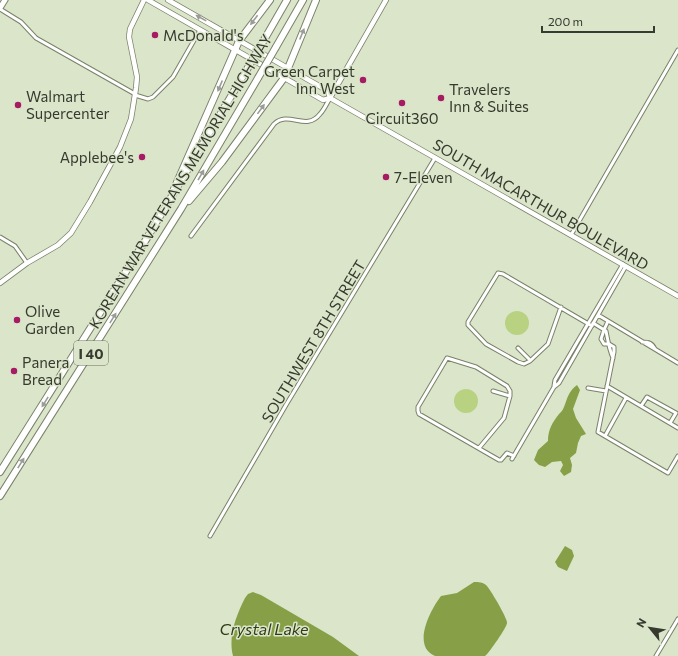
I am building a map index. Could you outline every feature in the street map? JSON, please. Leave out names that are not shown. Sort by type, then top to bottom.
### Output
[{"type":"highway","points":[[168,205],[239,41],[270,0]]},
{"type":"highway","name":"KOREAN WAR VETERANS MEMORIAL HIGHWAY","points":[[0,472],[168,205],[287,0]]},
{"type":"highway","name":"KOREAN WAR VETERANS MEMORIAL HIGHWAY","points":[[0,496],[181,209],[303,0]]},
{"type":"highway","points":[[181,209],[203,186],[222,162],[284,78],[316,0]]},
{"type":"main road","points":[[0,8],[4,0]]},
{"type":"main road","points":[[0,283],[27,263],[58,245],[71,233],[88,206],[120,147],[131,119],[137,77],[130,41],[130,29],[144,0]]},
{"type":"main road","name":"SOUTH MACARTHUR BOULEVARD","points":[[148,0],[323,100],[330,98]]},
{"type":"main road","name":"SOUTH MACARTHUR BOULEVARD","points":[[168,0],[328,91],[330,98],[678,296]]},
{"type":"main road","points":[[330,98],[386,0]]},
{"type":"street","points":[[0,8],[21,22],[36,38],[135,95],[148,98],[153,97],[172,77],[200,30]]},
{"type":"street","points":[[571,235],[678,50]]},
{"type":"street","points":[[191,236],[274,124],[286,118],[306,122],[314,120],[320,115],[330,98]]},
{"type":"street","name":"SOUTHWEST 8TH STREET","points":[[210,536],[286,405],[435,158]]},
{"type":"street","points":[[0,237],[15,246],[27,263]]},
{"type":"street","points":[[591,324],[598,315],[624,265]]},
{"type":"street","points":[[479,448],[504,418],[510,396],[509,388],[476,367],[448,358],[418,407],[418,411],[420,414],[498,460],[501,460],[507,453],[513,458],[554,387],[555,380],[591,324],[624,265]]},
{"type":"street","points":[[561,307],[548,344],[528,362],[521,363],[486,344],[469,327],[468,322],[498,273],[503,274],[606,331],[609,348],[613,358],[598,432],[668,473],[678,456]]},
{"type":"street","points":[[598,315],[642,342],[649,342],[655,349],[678,363]]},
{"type":"street","points":[[608,322],[601,339],[604,344],[609,344]]},
{"type":"street","points":[[518,348],[530,360]]},
{"type":"street","points":[[607,386],[678,428]]},
{"type":"street","points":[[588,388],[606,391]]},
{"type":"street","points":[[493,391],[510,396]]},
{"type":"street","points":[[641,406],[647,397],[676,413],[670,423]]},
{"type":"street","points":[[605,436],[626,398]]},
{"type":"street","points":[[656,656],[678,619]]},
{"type":"shaded area","points":[[517,311],[526,314],[529,323],[526,332],[517,335],[508,332],[505,323],[508,314]]},
{"type":"shaded area","points":[[466,389],[475,392],[478,401],[475,410],[466,413],[457,410],[454,401],[457,392]]},
{"type":"water","points":[[577,385],[580,390],[573,409],[576,418],[586,434],[581,436],[576,453],[570,458],[572,465],[571,472],[564,476],[560,471],[563,465],[561,461],[552,462],[545,467],[539,465],[534,460],[538,450],[548,441],[552,424],[563,409],[567,397]]},
{"type":"water","points":[[565,546],[572,550],[574,556],[567,571],[558,567],[555,562]]},
{"type":"water","points":[[474,582],[485,584],[491,591],[507,620],[504,629],[485,656],[435,656],[428,651],[424,644],[425,627],[432,609],[441,596],[457,593]]},
{"type":"water","name":"Crystal Lake","points":[[253,592],[261,595],[333,637],[359,656],[233,656],[232,634],[236,619],[245,598],[248,594]]},
{"type":"place","name":"McDonald's","points":[[155,35]]},
{"type":"place","name":"Green Carpet Inn West","points":[[363,80]]},
{"type":"place","name":"Travelers Inn & Suites","points":[[441,98]]},
{"type":"place","name":"Circuit360","points":[[402,103]]},
{"type":"place","name":"Walmart Supercenter","points":[[18,105]]},
{"type":"place","name":"Applebee's","points":[[142,157]]},
{"type":"place","name":"7-Eleven","points":[[386,177]]},
{"type":"place","name":"Olive Garden","points":[[17,320]]},
{"type":"place","name":"Panera Bread","points":[[14,371]]}]
